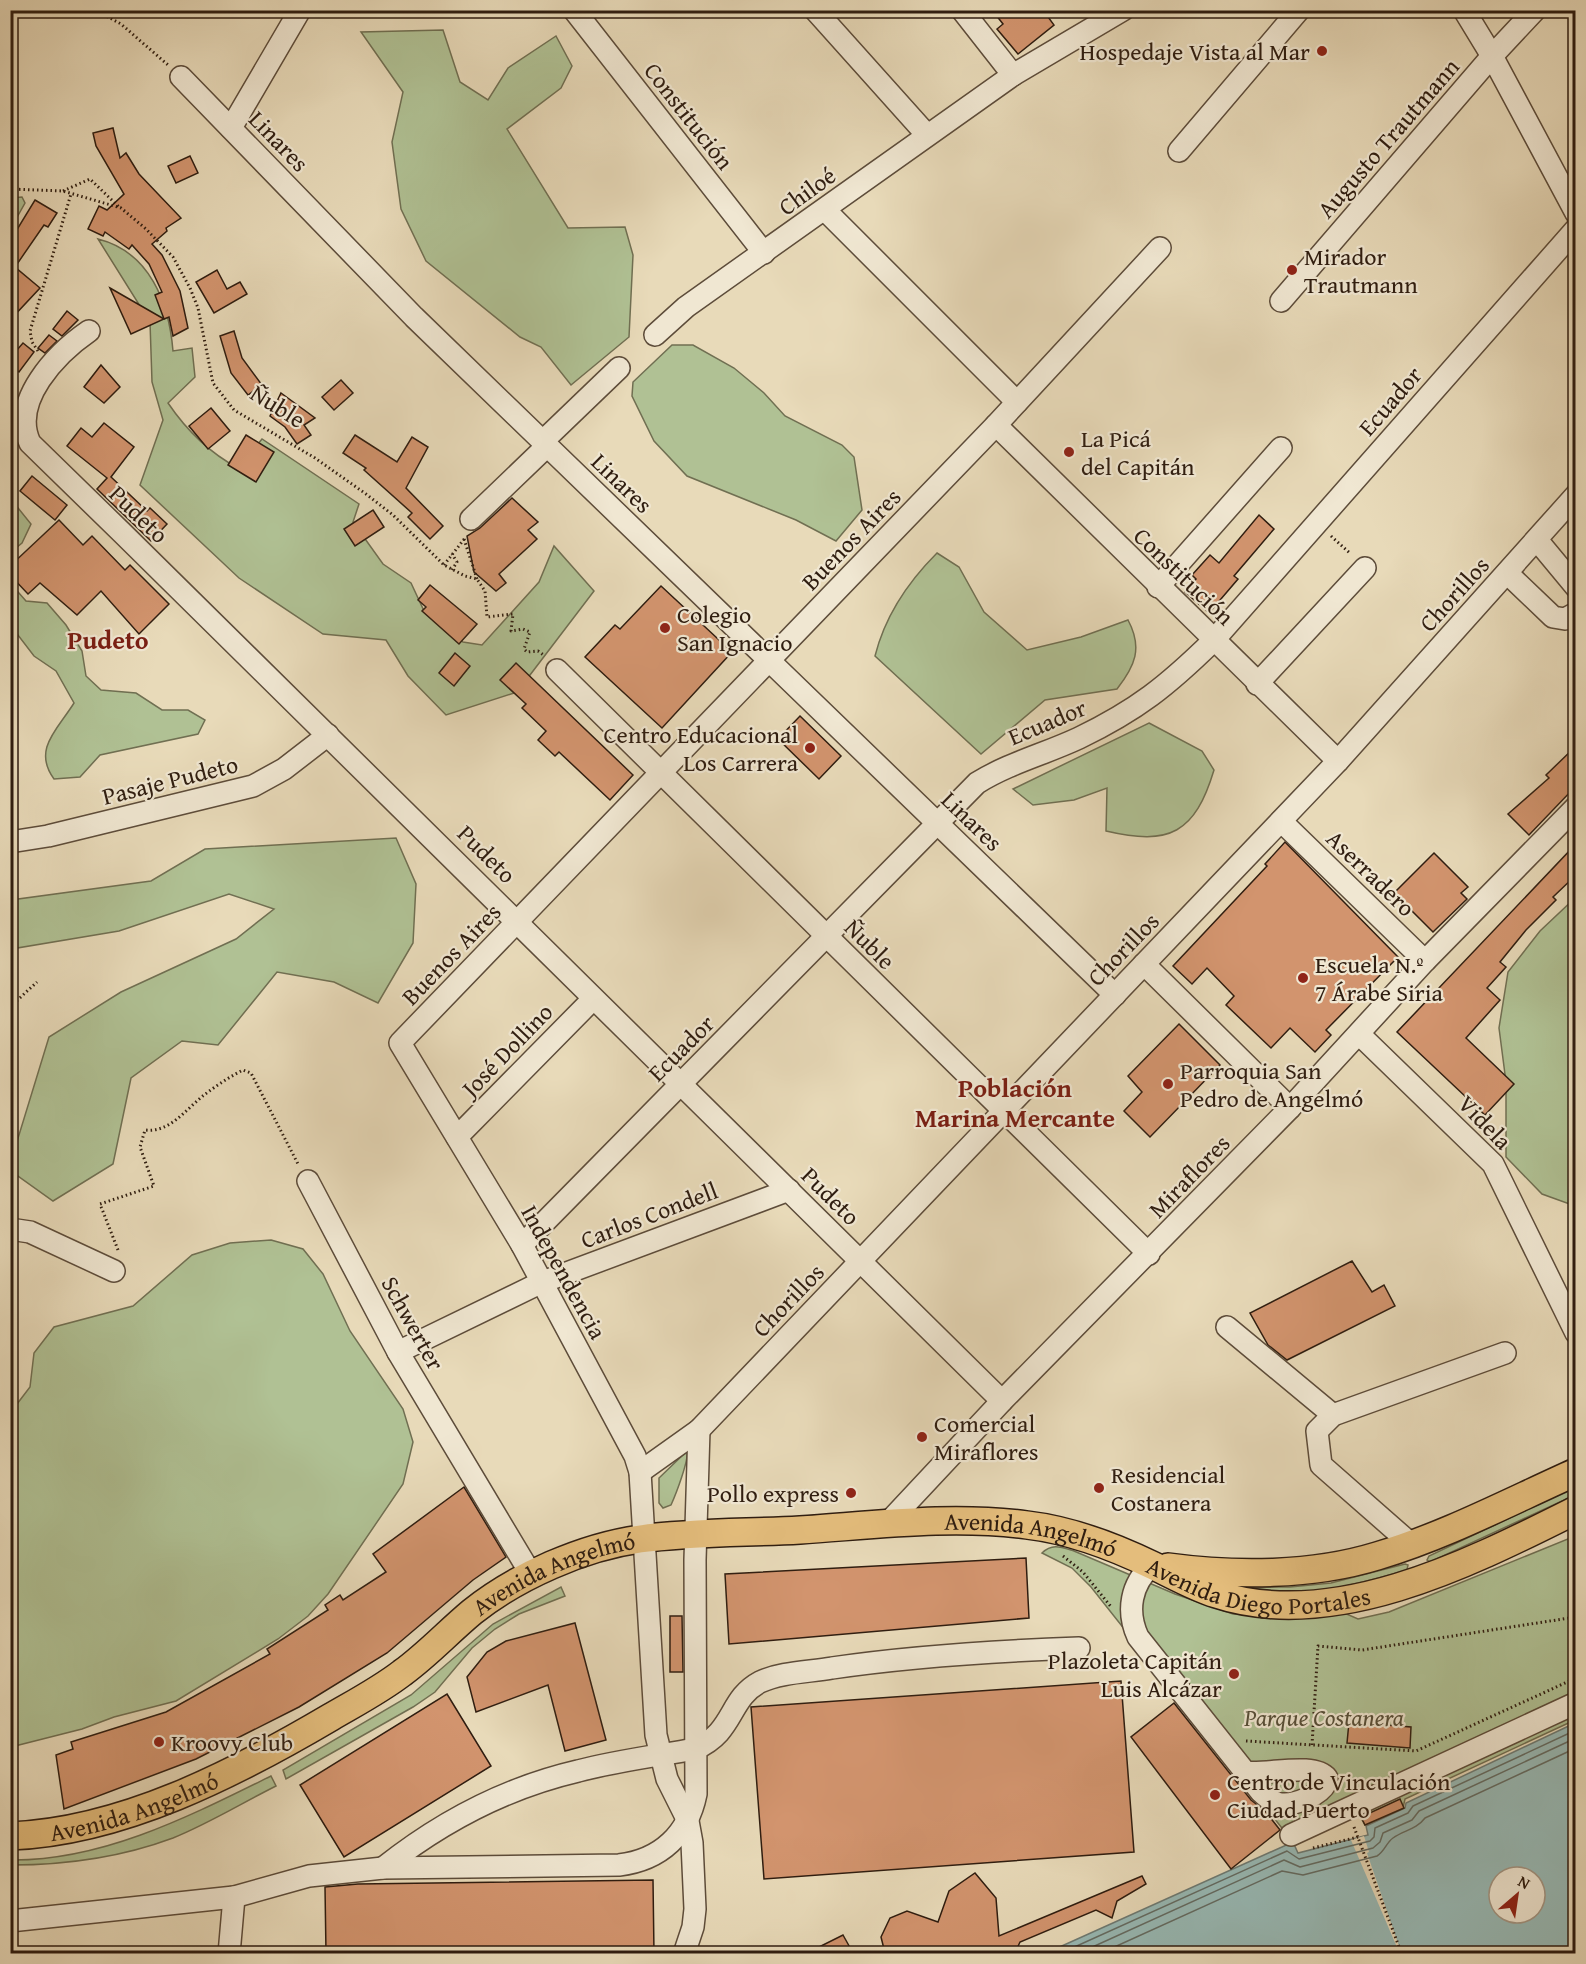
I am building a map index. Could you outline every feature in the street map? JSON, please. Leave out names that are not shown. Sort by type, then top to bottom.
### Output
[{"type":"main road","name":"Avenida Diego Portales","points":[[1152,1565],[1243,1571],[1318,1568],[1358,1561],[1411,1544],[1575,1472]]},
{"type":"main road","name":"Avenida Diego Portales","points":[[1152,1565],[1217,1595],[1264,1603],[1347,1599],[1427,1577],[1575,1510]]},
{"type":"main road","name":"Avenida Angelmó","points":[[10,1836],[51,1833],[106,1820],[228,1772],[290,1741],[381,1688],[416,1663],[482,1605],[532,1576],[581,1555],[643,1539],[967,1521],[1026,1525],[1074,1535],[1152,1565]]},
{"type":"main road","points":[[1411,1544],[1427,1577]]},
{"type":"street","points":[[231,128],[300,10]]},
{"type":"street","name":"Constitución","points":[[574,10],[764,253]]},
{"type":"street","points":[[815,10],[927,135]]},
{"type":"street","points":[[962,10],[1013,75]]},
{"type":"street","name":"Chiloé","points":[[655,334],[686,307],[1013,75],[1123,10]]},
{"type":"street","points":[[1179,151],[1299,10]]},
{"type":"street","points":[[1464,10],[1492,56],[1575,213]]},
{"type":"street","name":"Augusto Trautmann","points":[[1281,301],[1492,56],[1535,10]]},
{"type":"street","name":"Linares","points":[[181,77],[414,317],[1114,995]]},
{"type":"street","points":[[825,210],[1017,402]]},
{"type":"street","name":"Ecuador","points":[[522,1245],[939,825],[957,802],[995,771],[1076,739],[1139,706],[1178,675],[1213,640],[1575,229]]},
{"type":"street","name":"Buenos Aires","points":[[400,1043],[996,426],[1161,248]]},
{"type":"street","name":"Pudeto","points":[[89,332],[65,349],[40,378],[28,408],[24,430],[30,443],[518,921],[593,999],[1002,1401]]},
{"type":"street","points":[[471,519],[619,368]]},
{"type":"street","name":"Constitución","points":[[996,426],[1338,762]]},
{"type":"street","points":[[1158,587],[1281,448]]},
{"type":"street","name":"Chorillos","points":[[640,1472],[699,1430],[1004,1112],[1338,762],[1575,495]]},
{"type":"street","points":[[1537,540],[1575,587]]},
{"type":"street","points":[[1257,684],[1365,568]]},
{"type":"street","points":[[1507,573],[1553,617],[1565,619],[1575,614]]},
{"type":"street","name":"Ñuble","points":[[556,670],[1149,1254]]},
{"type":"street","name":"Pasaje Pudeto","points":[[10,842],[83,828],[254,786],[284,769],[328,735]]},
{"type":"street","name":"Miraflores","points":[[886,1525],[1002,1401],[1290,1108],[1425,961],[1575,807]]},
{"type":"street","name":"Aserradero","points":[[1281,821],[1425,961]]},
{"type":"street","points":[[1144,964],[1290,1108]]},
{"type":"street","name":"José Dollino","points":[[457,1137],[593,999]]},
{"type":"street","name":"Videla","points":[[1359,1034],[1493,1164],[1575,1333]]},
{"type":"street","name":"Independencia","points":[[400,1043],[522,1245],[540,1283],[628,1441],[640,1472],[654,1713],[660,1756],[676,1800],[688,1821]]},
{"type":"street","name":"Schwerter","points":[[308,1182],[398,1352],[532,1576]]},
{"type":"street","name":"Carlos Condell","points":[[398,1352],[540,1283],[789,1190]]},
{"type":"street","points":[[10,1229],[30,1232],[114,1270]]},
{"type":"street","points":[[1227,1327],[1333,1415]]},
{"type":"street","points":[[1411,1544],[1321,1465],[1317,1431],[1333,1415],[1505,1353]]},
{"type":"street","points":[[10,1920],[234,1897],[309,1876],[382,1868],[633,1863],[659,1852],[680,1833],[688,1821],[696,1794],[696,1536],[699,1430]]},
{"type":"street","points":[[1152,1565],[1141,1576],[1134,1591],[1131,1611],[1133,1627],[1138,1637],[1245,1772]]},
{"type":"street","points":[[382,1868],[454,1819],[512,1792],[579,1770],[695,1749],[714,1739],[723,1730],[742,1697],[751,1689],[772,1678],[907,1659],[1079,1648]]},
{"type":"street","points":[[1291,1835],[1575,1703]]},
{"type":"street","points":[[684,1953],[693,1926],[695,1887],[688,1821]]},
{"type":"street","points":[[229,1953],[234,1897]]},
{"type":"path","points":[[95,10],[121,24],[181,77]]},
{"type":"path","name":"Ñuble","points":[[63,191],[90,179],[173,257],[198,308],[213,382],[234,410],[315,458],[366,494],[393,515],[444,565],[477,579]]},
{"type":"path","name":"Ñuble","points":[[10,189],[63,191],[121,208]]},
{"type":"path","points":[[52,364],[36,349],[30,330],[71,194]]},
{"type":"path","points":[[444,565],[464,539],[468,522],[471,519]]},
{"type":"path","points":[[1317,523],[1365,568]]},
{"type":"path","points":[[464,539],[477,579],[485,591],[487,617],[513,614],[511,632],[523,629],[530,632],[524,649],[542,654],[556,670]]},
{"type":"path","points":[[452,554],[457,562],[452,570]]},
{"type":"path","points":[[10,1007],[37,982]]},
{"type":"path","points":[[114,1270],[121,1267],[121,1260],[100,1204],[154,1186],[140,1147],[145,1130],[153,1131],[170,1124],[203,1096],[243,1070],[251,1073],[308,1182]]},
{"type":"path","points":[[1312,1745],[1318,1646],[1362,1650],[1575,1617]]},
{"type":"path","points":[[1218,1739],[1416,1751],[1575,1678]]},
{"type":"path","points":[[1358,1837],[1401,1952]]},
{"type":"green space","points":[[443,30],[460,82],[488,100],[508,68],[556,36],[572,66],[561,88],[507,129],[568,228],[625,227],[633,255],[629,337],[571,385],[541,347],[520,337],[426,261],[401,209],[392,142],[403,92],[361,32]]},
{"type":"green space","points":[[22,197],[25,203],[11,228],[11,198]]},
{"type":"green space","points":[[98,239],[131,255],[144,267],[154,282],[167,315],[173,351],[192,348],[195,377],[168,403],[191,432],[217,455],[238,468],[262,439],[359,504],[353,522],[383,564],[411,583],[425,613],[463,642],[482,645],[539,582],[554,546],[594,591],[517,692],[446,715],[408,676],[386,640],[323,634],[239,578],[140,485],[163,420],[152,382],[150,322]]},
{"type":"green space","points":[[672,345],[693,345],[734,368],[764,393],[785,416],[842,445],[854,457],[862,510],[836,541],[796,520],[687,476],[654,441],[632,396],[633,382]]},
{"type":"green space","points":[[10,498],[31,524],[22,543],[11,552]]},
{"type":"green space","points":[[937,553],[959,567],[984,612],[1027,650],[1081,637],[1128,620],[1133,630],[1136,648],[1132,664],[1123,681],[1117,689],[1045,700],[981,754],[875,656],[891,613],[916,576]]},
{"type":"green space","points":[[11,584],[26,601],[47,603],[66,625],[82,651],[86,676],[101,690],[136,693],[162,710],[188,710],[205,720],[198,734],[100,755],[80,777],[54,779],[48,768],[46,749],[74,703],[56,671],[34,656],[11,626]]},
{"type":"green space","points":[[1149,723],[1202,751],[1214,770],[1198,808],[1177,830],[1147,837],[1106,831],[1107,788],[1074,800],[1033,805],[1013,789]]},
{"type":"green space","points":[[396,838],[416,884],[413,943],[378,1003],[334,982],[277,972],[218,1045],[182,1041],[131,1078],[113,1164],[53,1201],[11,1171],[11,1161],[49,1037],[121,992],[236,939],[274,909],[229,894],[119,931],[11,949],[11,900],[151,881],[205,849]]},
{"type":"green space","points":[[1575,898],[1576,1046],[1570,1063],[1576,1071],[1575,1206],[1542,1194],[1506,1157],[1506,1082],[1499,1028],[1508,972],[1540,931]]},
{"type":"green space","points":[[271,1240],[303,1249],[323,1274],[350,1331],[403,1409],[413,1442],[403,1484],[328,1594],[308,1616],[278,1639],[176,1701],[11,1747],[11,1406],[17,1404],[30,1387],[34,1353],[54,1327],[133,1306],[192,1255],[230,1243]]},
{"type":"green space","points":[[687,1451],[684,1469],[671,1505],[663,1508],[659,1503],[659,1478]]},
{"type":"green space","points":[[1575,1487],[1575,1495],[1430,1562],[1427,1560],[1429,1556]]},
{"type":"green space","name":"Parque Costanera","points":[[1575,1536],[1575,1720],[1405,1799],[1403,1808],[1365,1825],[1358,1812],[1293,1842],[1091,1587],[1072,1568],[1042,1553],[1053,1547],[1074,1551],[1175,1594],[1233,1614],[1291,1619],[1342,1612],[1358,1619],[1389,1612]]},
{"type":"green space","points":[[1408,1565],[1407,1570],[1366,1582],[1326,1589],[1287,1592],[1244,1587],[1290,1587],[1331,1583]]},
{"type":"green space","points":[[561,1587],[565,1596],[519,1614],[495,1629],[472,1648],[435,1692],[413,1707],[286,1779],[283,1770],[411,1695],[493,1624]]},
{"type":"green space","points":[[271,1776],[276,1786],[212,1820],[154,1845],[93,1859],[11,1865],[11,1860],[79,1853],[145,1833]]},
{"type":"water","points":[[1575,1723],[1575,1953],[1044,1954],[1293,1842],[1298,1853],[1368,1835],[1366,1826],[1405,1808],[1406,1803]]},
{"type":"pier","points":[[1364,1836],[1369,1852],[1367,1853],[1401,1952],[1399,1952],[1351,1840]]},
{"type":"building","points":[[992,10],[1043,10],[1054,25],[1018,54],[997,29],[1003,24]]},
{"type":"building","points":[[113,128],[120,158],[126,153],[139,174],[181,218],[166,228],[167,231],[152,244],[162,255],[180,291],[188,328],[173,336],[169,317],[164,319],[155,295],[162,292],[149,264],[132,245],[129,249],[105,232],[103,236],[88,229],[99,206],[107,210],[124,194],[96,146],[93,133]]},
{"type":"building","points":[[190,156],[198,173],[176,183],[168,166]]},
{"type":"building","points":[[35,200],[57,213],[48,227],[44,225],[15,267],[40,288],[10,320],[10,241]]},
{"type":"building","points":[[217,270],[227,289],[240,282],[247,294],[214,313],[196,282]]},
{"type":"building","points":[[110,288],[164,319],[131,334]]},
{"type":"building","points":[[67,311],[78,320],[62,336],[53,329]]},
{"type":"building","points":[[234,331],[242,358],[262,385],[248,395],[231,373],[220,336]]},
{"type":"building","points":[[49,335],[57,341],[45,353],[38,348]]},
{"type":"building","points":[[23,343],[34,352],[19,372],[10,365],[10,358]]},
{"type":"building","points":[[101,365],[120,387],[104,403],[84,387]]},
{"type":"building","points":[[341,380],[353,393],[334,410],[322,397]]},
{"type":"building","points":[[281,393],[315,418],[304,425],[311,435],[297,444],[285,427],[270,416]]},
{"type":"building","points":[[211,408],[230,431],[208,449],[189,426]]},
{"type":"building","points":[[104,423],[134,447],[111,477],[147,511],[150,508],[167,524],[151,541],[97,489],[107,478],[67,446],[81,428],[92,437]]},
{"type":"building","points":[[246,435],[274,452],[256,482],[228,465]]},
{"type":"building","points":[[355,435],[397,462],[412,437],[428,447],[406,488],[443,526],[430,539],[408,517],[412,513],[364,470],[366,468],[343,453]]},
{"type":"building","points":[[32,476],[67,505],[55,520],[20,491]]},
{"type":"building","points":[[512,498],[538,522],[528,530],[537,539],[499,574],[506,583],[496,591],[474,572],[467,536],[480,528]]},
{"type":"building","points":[[373,510],[384,527],[355,546],[344,529]]},
{"type":"building","points":[[1259,515],[1274,529],[1234,576],[1238,579],[1209,613],[1185,592],[1196,579],[1192,575],[1210,555],[1219,563]]},
{"type":"building","points":[[59,520],[83,545],[92,536],[125,570],[130,565],[169,604],[139,634],[101,591],[77,615],[40,583],[28,594],[10,575],[10,566]]},
{"type":"building","points":[[430,585],[477,624],[459,644],[422,611],[426,607],[418,600]]},
{"type":"building","points":[[661,586],[732,652],[662,728],[585,657],[615,625],[620,629]]},
{"type":"building","points":[[455,653],[470,666],[454,686],[439,673]]},
{"type":"building","points":[[516,663],[633,775],[610,800],[559,752],[555,756],[538,740],[546,731],[522,708],[526,704],[500,680]]},
{"type":"building","name":"Centro Educacional Los Carrera","points":[[800,716],[841,756],[819,779],[778,739]]},
{"type":"building","points":[[1575,747],[1575,787],[1529,835],[1508,814],[1549,778],[1546,775]]},
{"type":"building","name":"Escuela N.º 7 Árabe Siria","points":[[1285,842],[1398,957],[1326,1030],[1331,1035],[1315,1052],[1290,1028],[1271,1048],[1226,1005],[1234,996],[1207,968],[1192,984],[1173,966],[1267,866],[1265,864]]},
{"type":"building","points":[[1575,845],[1575,876],[1553,897],[1556,900],[1526,930],[1500,962],[1506,967],[1487,988],[1500,1000],[1466,1038],[1514,1084],[1485,1115],[1397,1032]]},
{"type":"building","points":[[1434,853],[1468,887],[1461,893],[1467,899],[1433,932],[1394,893]]},
{"type":"building","name":"Parroquia San Pedro de Angelmó","points":[[1179,1024],[1220,1065],[1150,1137],[1124,1111],[1142,1092],[1128,1076]]},
{"type":"building","points":[[1352,1261],[1372,1292],[1384,1285],[1395,1306],[1287,1360],[1268,1345],[1250,1313]]},
{"type":"building","points":[[464,1487],[506,1557],[473,1580],[387,1653],[299,1707],[196,1759],[64,1809],[56,1755],[73,1749],[71,1742],[166,1712],[270,1654],[267,1649],[328,1610],[325,1605],[340,1595],[343,1600],[386,1572],[373,1554]]},
{"type":"building","points":[[1026,1558],[1029,1618],[729,1644],[725,1574]]},
{"type":"building","points":[[670,1616],[682,1616],[683,1672],[670,1672]]},
{"type":"building","points":[[575,1623],[606,1740],[565,1751],[548,1685],[476,1712],[467,1677],[487,1652],[506,1641]]},
{"type":"building","points":[[1121,1681],[1134,1852],[764,1879],[751,1707]]},
{"type":"building","points":[[447,1694],[491,1766],[344,1857],[300,1785]]},
{"type":"building","points":[[1174,1703],[1251,1800],[1265,1811],[1280,1830],[1231,1869],[1131,1737]]},
{"type":"building","points":[[1349,1722],[1411,1727],[1410,1748],[1347,1743]]},
{"type":"building","points":[[1400,1799],[1404,1808],[1365,1825],[1361,1817]]},
{"type":"building","points":[[975,1873],[996,1898],[999,1936],[1142,1876],[1146,1884],[1117,1901],[1112,1918],[1096,1910],[1020,1942],[1015,1953],[885,1953],[881,1937],[890,1918],[907,1911],[938,1922],[949,1891]]},
{"type":"building","points":[[653,1880],[654,1953],[326,1953],[325,1887],[358,1884]]},
{"type":"building","points":[[843,1935],[853,1953],[807,1953]]},
{"type":"place","name":"Hospedaje Vista al Mar","points":[[1322,51]]},
{"type":"place","name":"Mirador Trautmann","points":[[1292,270]]},
{"type":"place","name":"La Picá del Capitán","points":[[1069,452]]},
{"type":"place","name":"Colegio San Ignacio","points":[[665,628]]},
{"type":"place","name":"Centro Educacional Los Carrera","points":[[810,748]]},
{"type":"place","name":"Escuela N.º 7 Árabe Siria","points":[[1303,978]]},
{"type":"place","name":"Parroquia San Pedro de Angelmó","points":[[1168,1084]]},
{"type":"place","name":"Comercial Miraflores","points":[[922,1437]]},
{"type":"place","name":"Residencial Costanera","points":[[1099,1488]]},
{"type":"place","name":"Pollo express","points":[[851,1493]]},
{"type":"place","name":"Plazoleta Capitán Luis Alcázar","points":[[1234,1674]]},
{"type":"place","name":"Kroovy Club","points":[[159,1742]]},
{"type":"place","name":"Centro de Vinculación Ciudad Puerto","points":[[1215,1795]]},
{"type":"district","name":"Pudeto","points":[[108,639]]},
{"type":"district","name":"Población Marina Mercante","points":[[1015,1102]]}]
